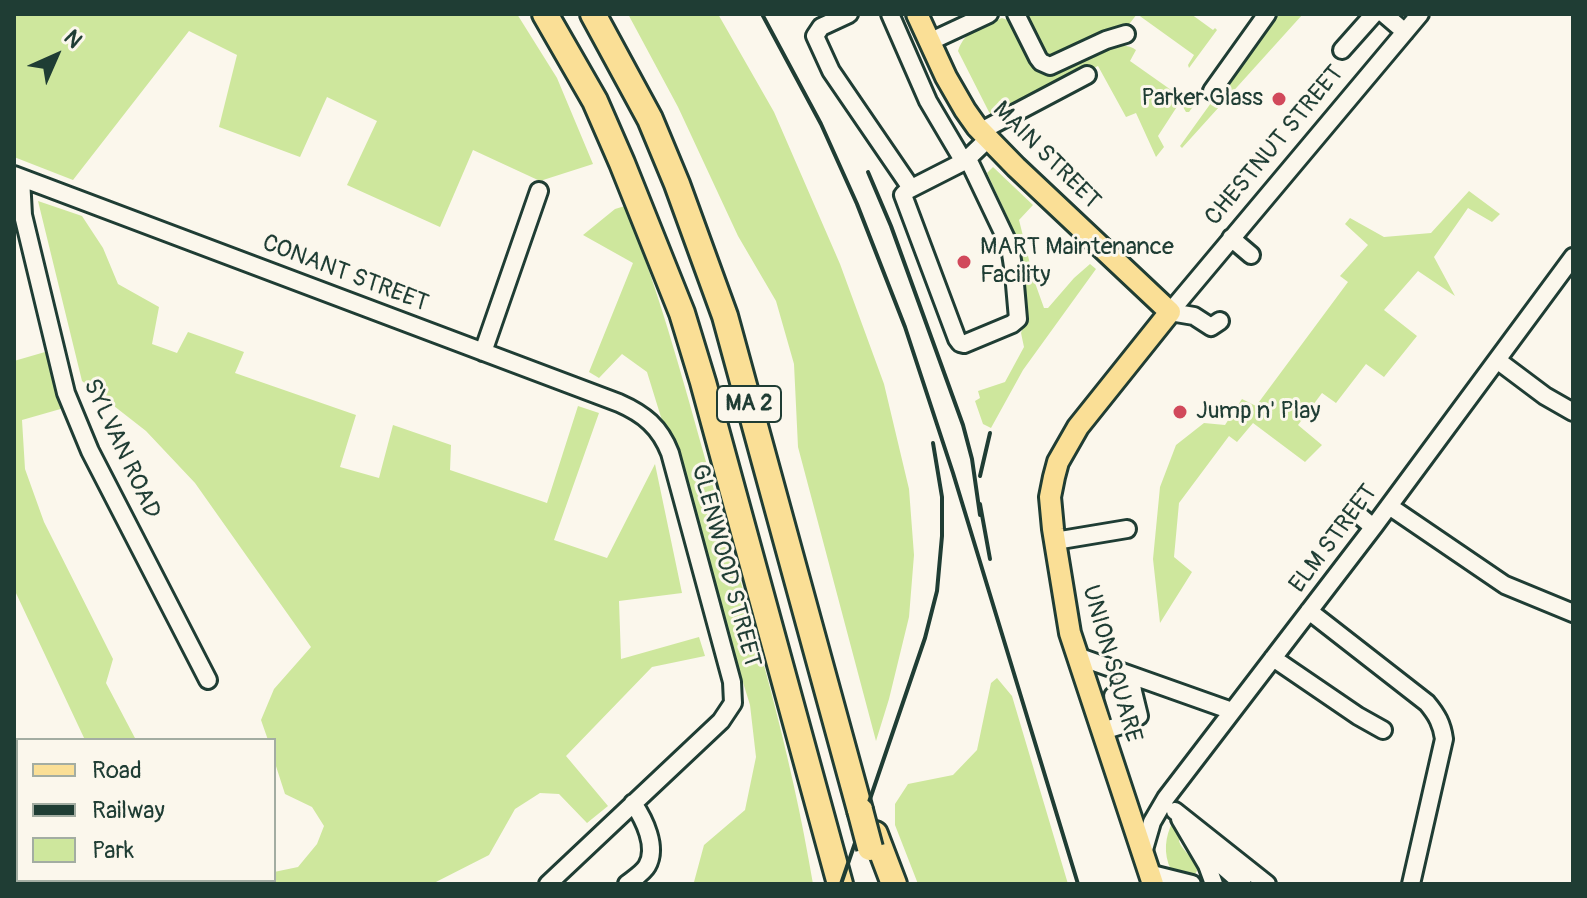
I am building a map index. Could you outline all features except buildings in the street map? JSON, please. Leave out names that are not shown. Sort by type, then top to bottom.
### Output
[{"type":"highway","points":[[532,14],[587,90]]},
{"type":"highway","name":"MA 2","points":[[545,14],[595,101],[682,313],[800,739],[835,879]]},
{"type":"highway","name":"MA 2","points":[[593,14],[650,119],[725,316],[840,738],[873,841],[880,884]]},
{"type":"highway","points":[[873,841],[894,884]]},
{"type":"main road","name":"MAIN STREET","points":[[917,14],[970,119],[1016,167],[1170,312]]},
{"type":"main road","name":"CHESTNUT STREET","points":[[1057,465],[1081,423],[1170,312]]},
{"type":"main road","name":"UNION SQUARE","points":[[1057,465],[1050,497],[1066,612],[1077,656],[1112,728],[1148,871]]},
{"type":"street","points":[[849,14],[821,27],[815,36],[831,71],[911,188]]},
{"type":"street","points":[[890,14],[932,109],[966,161],[1010,247],[1018,319],[968,344],[960,343],[904,192],[966,161],[985,135],[1087,75]]},
{"type":"street","points":[[914,70],[933,50],[989,14]]},
{"type":"street","points":[[1016,14],[1038,58],[1050,66],[1126,34]]},
{"type":"street","points":[[1212,91],[1267,14]]},
{"type":"street","points":[[1342,50],[1374,14]]},
{"type":"street","points":[[1384,14],[1405,32]]},
{"type":"street","name":"CHESTNUT STREET","points":[[1170,312],[1420,14]]},
{"type":"street","points":[[932,109],[956,95]]},
{"type":"street","name":"CONANT STREET","points":[[18,176],[619,403],[655,426]]},
{"type":"street","name":"SYLVAN ROAD","points":[[18,176],[23,215],[72,411],[208,680]]},
{"type":"street","points":[[483,352],[539,191]]},
{"type":"street","points":[[1231,238],[1251,255]]},
{"type":"street","name":"ELM STREET","points":[[1148,871],[1148,831],[1209,754],[1232,711],[1257,691],[1273,658],[1573,257]]},
{"type":"street","points":[[1170,312],[1194,316],[1211,327],[1220,321]]},
{"type":"street","points":[[1497,360],[1545,396],[1573,412]]},
{"type":"street","name":"GLENWOOD STREET","points":[[548,884],[721,721],[733,703],[732,682],[670,453],[655,426]]},
{"type":"street","points":[[1389,506],[1505,585],[1573,613]]},
{"type":"street","points":[[1354,511],[1373,527]]},
{"type":"street","points":[[1055,541],[1127,529]]},
{"type":"street","points":[[1309,611],[1427,703],[1443,728],[1444,739],[1411,884]]},
{"type":"street","points":[[1077,656],[1131,682],[1232,711]]},
{"type":"street","points":[[1273,658],[1383,730]]},
{"type":"street","points":[[1112,728],[1139,716],[1131,682]]},
{"type":"street","points":[[627,884],[646,867],[651,854],[648,834],[633,803]]},
{"type":"street","points":[[1170,804],[1207,865],[1214,884]]},
{"type":"street","points":[[1170,804],[1267,884]]},
{"type":"street","points":[[1193,841],[1243,884]]},
{"type":"street","points":[[1148,871],[1192,884]]},
{"type":"green space","points":[[14,14],[517,14],[557,78],[593,164],[540,181],[473,150],[440,227],[347,185],[377,121],[327,97],[300,157],[219,127],[237,55],[189,31],[73,180],[14,157]]},
{"type":"green space","points":[[628,14],[718,14],[774,112],[840,264],[884,384],[909,489],[914,555],[909,617],[876,741],[798,447],[794,364],[776,301],[738,236],[678,107]]},
{"type":"green space","points":[[1026,14],[1137,14],[1127,27],[1096,35],[1048,58]]},
{"type":"green space","points":[[1137,14],[1191,14],[1217,30],[1189,68],[1194,55]]},
{"type":"green space","points":[[1275,14],[1303,14],[1182,148],[1180,146]]},
{"type":"green space","points":[[1002,18],[1010,21],[1033,67],[1043,74],[1116,46],[1127,46],[1136,50],[1130,61],[1191,104],[1198,95],[1200,97],[1189,112],[1180,102],[1158,136],[1164,147],[1156,157],[1136,113],[1126,117],[1098,66],[992,115],[958,51],[970,33]]},
{"type":"green space","points":[[993,167],[1033,205],[1019,220],[1044,308],[1048,308],[1090,264],[1096,269],[1023,370],[991,428],[983,424],[975,401],[980,398],[978,391],[1005,382],[1024,347],[1021,333],[1027,317],[1019,257],[1008,218],[987,173]]},
{"type":"green space","points":[[1469,191],[1500,214],[1492,222],[1468,208],[1434,257],[1455,296],[1418,271],[1384,310],[1417,336],[1384,377],[1366,364],[1336,403],[1322,393],[1298,425],[1322,445],[1305,462],[1253,423],[1237,442],[1229,436],[1179,503],[1174,557],[1192,572],[1160,623],[1153,559],[1160,487],[1176,445],[1204,423],[1225,425],[1242,399],[1256,406],[1348,282],[1340,276],[1368,245],[1345,224],[1350,218],[1384,237],[1431,233]]},
{"type":"green space","points":[[38,201],[82,216],[103,248],[118,284],[159,307],[152,344],[177,353],[188,332],[244,352],[235,373],[356,415],[340,467],[379,478],[393,425],[451,445],[450,470],[547,503],[578,406],[599,413],[554,540],[607,558],[655,464],[682,593],[619,601],[621,659],[699,637],[705,656],[652,667],[566,756],[608,806],[587,823],[559,794],[540,793],[515,809],[489,855],[432,884],[175,884],[276,882],[276,872],[298,867],[317,844],[324,826],[312,807],[285,794],[276,766],[276,738],[267,738],[261,720],[274,689],[311,647],[195,483],[146,431],[82,381]]},
{"type":"green space","points":[[625,206],[673,347],[756,636],[794,784],[813,884],[685,884],[694,882],[704,845],[745,810],[756,757],[750,705],[647,372],[622,354],[599,378],[589,372],[633,263],[583,235],[615,209]]},
{"type":"green space","points":[[45,352],[64,408],[22,420],[25,469],[44,522],[113,659],[106,683],[135,738],[84,738],[15,591],[14,361]]},
{"type":"green space","points":[[997,678],[1012,696],[1068,884],[918,884],[895,825],[895,804],[908,784],[953,775],[977,750],[991,683]]},
{"type":"green space","points":[[1173,821],[1179,832],[1180,844],[1198,869],[1194,876],[1171,870],[1168,864],[1166,845]]},
{"type":"railway","points":[[762,14],[821,124],[857,204],[905,327],[953,473],[1078,884]]},
{"type":"railway","points":[[868,172],[891,226],[963,425],[972,459],[980,515]]},
{"type":"railway","points":[[980,476],[990,433]]},
{"type":"railway","points":[[841,884],[925,638],[937,591],[942,497],[933,443]]},
{"type":"railway","points":[[980,504],[990,559]]},
{"type":"place","name":"Parker Glass","points":[[1279,99]]},
{"type":"place","name":"MART Maintenance Facility","points":[[964,262]]},
{"type":"place","name":"Jump n' Play","points":[[1180,412]]}]
